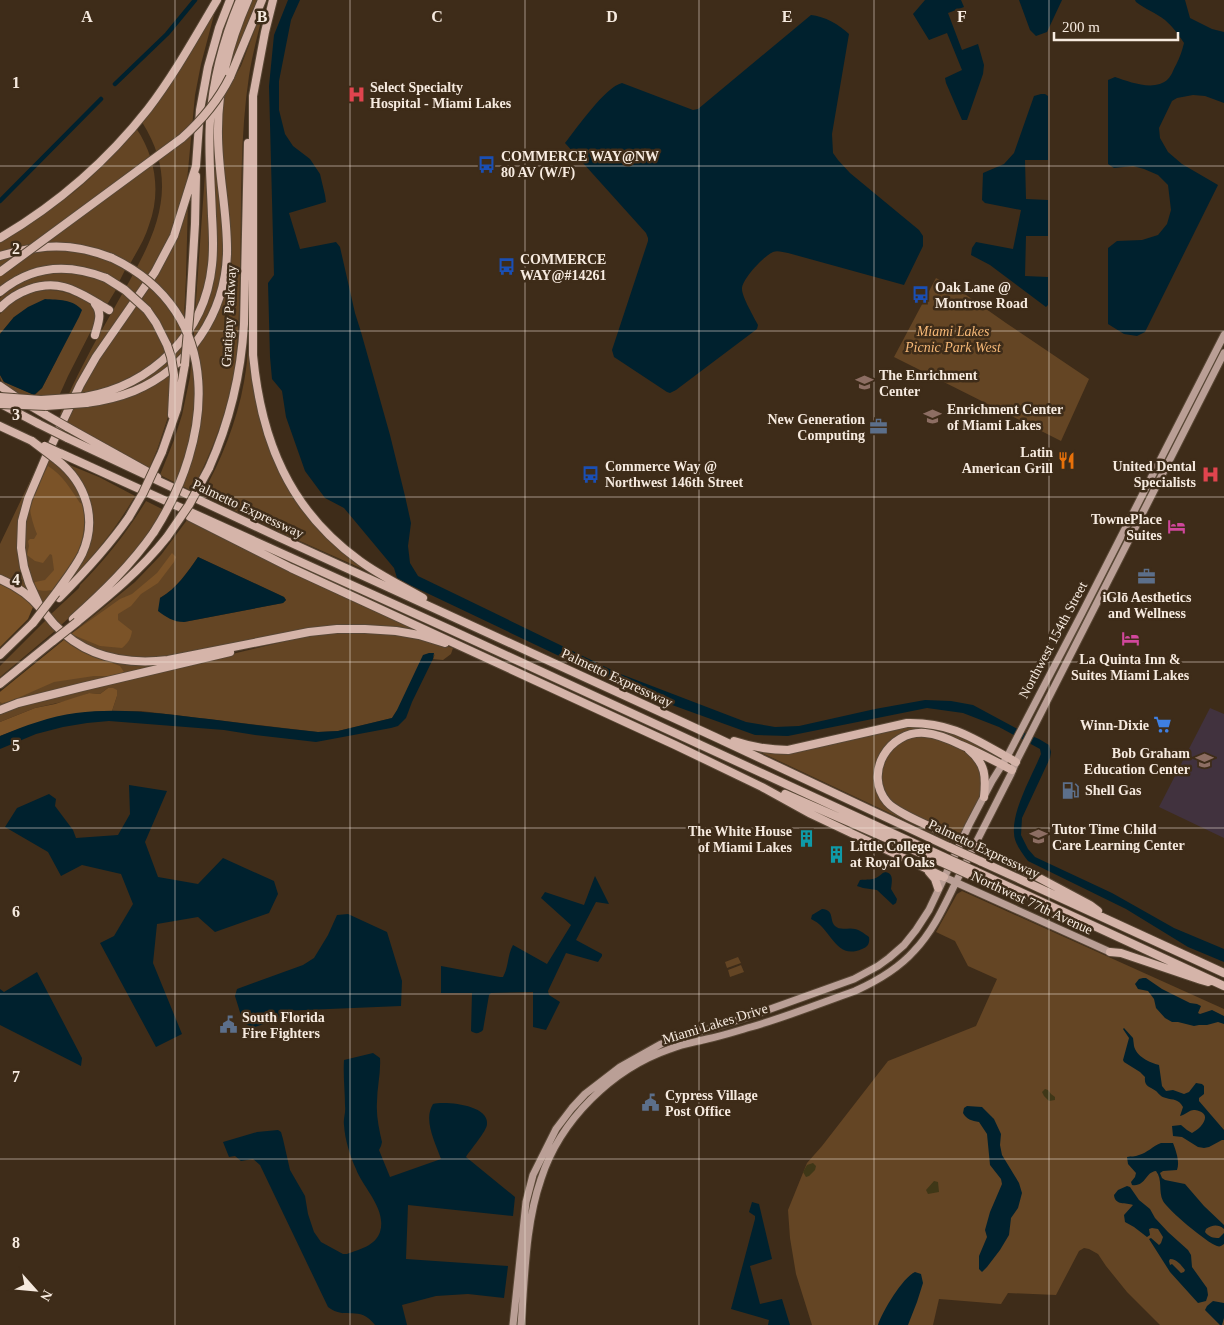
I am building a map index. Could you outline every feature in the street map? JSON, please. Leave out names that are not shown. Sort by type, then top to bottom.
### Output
[{"type":"highway","points":[[0,238],[69,190],[128,133],[184,57],[217,0]]},
{"type":"highway","points":[[0,655],[33,623],[57,595],[91,565],[112,541],[143,493],[170,430],[177,409],[185,364],[196,224],[198,125],[205,78],[217,34],[230,0]]},
{"type":"highway","points":[[0,403],[46,406],[85,400],[121,387],[152,369],[166,357],[183,339],[195,319],[203,302],[211,273],[213,254],[209,139],[213,92],[224,44],[240,0]]},
{"type":"highway","points":[[0,397],[41,400],[85,400],[108,399],[132,392],[167,372],[182,358],[210,322],[218,303],[225,274],[227,254],[218,145],[219,101],[229,51],[248,0]]},
{"type":"highway","points":[[0,272],[182,138],[199,122],[215,104],[230,77],[262,0]]},
{"type":"highway","points":[[273,0],[253,96],[253,355],[255,380],[262,416],[283,471],[294,492],[309,513],[342,547],[361,562],[442,611]]},
{"type":"highway","name":"Gratigny Parkway","points":[[75,620],[128,579],[150,558],[189,506],[219,447],[236,387],[242,354],[248,123],[253,96]]},
{"type":"highway","points":[[42,609],[29,583],[21,548],[22,521],[28,499],[80,385],[96,357],[166,252],[181,216],[196,166]]},
{"type":"highway","points":[[0,256],[26,249],[71,246],[112,258],[140,274],[152,283],[169,301],[187,330],[198,372],[198,410],[186,464],[172,502],[154,532],[124,570],[75,620],[53,641],[0,684]]},
{"type":"highway","points":[[0,292],[29,274],[59,268],[75,269],[106,278],[125,290],[147,310],[156,323],[171,357],[174,389],[170,430]]},
{"type":"highway","points":[[0,308],[10,298],[23,291],[49,286],[63,287],[109,310]]},
{"type":"highway","points":[[89,299],[96,305],[100,315],[95,334]]},
{"type":"highway","points":[[0,386],[12,396],[148,471],[182,492]]},
{"type":"highway","name":"Palmetto Expressway","points":[[0,403],[66,440],[716,737],[949,847],[1224,973]]},
{"type":"highway","points":[[0,408],[38,426]]},
{"type":"highway","points":[[0,426],[32,440],[59,456],[81,488],[88,507],[89,525],[87,539],[81,555],[57,595]]},
{"type":"highway","points":[[66,440],[175,494],[779,771],[801,777]]},
{"type":"highway","name":"Palmetto Expressway","points":[[59,456],[159,498],[943,859],[1051,906],[1222,985]]},
{"type":"highway","points":[[159,498],[172,509],[291,568],[762,787],[811,814],[944,877]]},
{"type":"highway","points":[[0,579],[20,589],[42,609],[62,632],[81,645],[102,656],[123,660],[146,662],[168,660],[309,632],[337,629],[388,630],[418,635],[477,654]]},
{"type":"highway","points":[[0,710],[18,703],[226,653],[280,638]]},
{"type":"highway","points":[[716,737],[726,738],[755,747],[788,750],[907,724],[923,723],[946,727],[968,735],[1016,762]]},
{"type":"highway","points":[[1012,770],[964,746],[933,734],[922,732],[902,737],[891,745],[883,756],[878,768],[878,779],[880,792],[894,809],[1030,873],[1090,905],[1114,922]]},
{"type":"highway","points":[[964,746],[976,756],[982,765],[985,777],[984,796]]},
{"type":"highway","points":[[762,787],[772,789],[943,859]]},
{"type":"highway","points":[[926,869],[935,880],[938,888]]},
{"type":"highway","points":[[1110,952],[1121,953],[1201,980],[1222,985]]},
{"type":"main road","name":"Northwest 154th Street","points":[[944,877],[984,796],[1017,738],[1224,335]]},
{"type":"main road","name":"Northwest 154th Street","points":[[956,882],[1224,353]]},
{"type":"main road","name":"Northwest 77th Avenue","points":[[944,877],[1110,952]]},
{"type":"main road","name":"Miami Lakes Drive","points":[[513,1325],[526,1202],[533,1175],[556,1129],[585,1094],[620,1067],[661,1044],[751,1016],[845,982],[878,966],[899,950],[913,935],[927,914],[944,877]]},
{"type":"main road","name":"Miami Lakes Drive","points":[[521,1325],[533,1205],[550,1157],[563,1132],[584,1106],[633,1067],[661,1052],[754,1026],[855,991],[880,979],[904,961],[924,939],[934,925],[956,882]]},
{"type":"shaded area","points":[[48,466],[62,478],[80,503],[84,504],[84,524],[82,541],[76,557],[53,590],[44,591],[32,586],[35,582],[45,580],[54,570],[52,555],[50,554],[43,563],[35,561],[27,555],[28,541],[34,539],[37,534],[31,517],[30,502]]},
{"type":"shaded area","points":[[172,553],[176,557],[174,562],[158,583],[141,594],[131,606],[118,614],[118,620],[132,631],[129,641],[122,648],[100,646],[71,634],[120,599],[132,594],[157,573]]},
{"type":"shaded area","points":[[0,584],[24,596],[33,607],[28,619],[0,647]]},
{"type":"shaded area","points":[[64,640],[83,652],[120,666],[124,672],[118,676],[94,676],[54,682],[11,701],[0,702],[0,692]]},
{"type":"shaded area","points":[[108,688],[117,690],[112,711],[97,711],[55,718],[0,736],[0,722],[35,708],[89,693],[100,694]]},
{"type":"shaded area","name":"Bob Graham Education Center","points":[[1210,708],[1224,714],[1224,838],[1159,807]]},
{"type":"green space","points":[[250,0],[257,0],[231,70],[226,75],[231,54]]},
{"type":"green space","points":[[215,11],[195,95],[186,192],[168,246],[62,415],[60,414],[78,375],[138,266],[157,220],[162,197],[161,173],[155,148],[142,122],[173,79]]},
{"type":"green space","points":[[261,13],[263,13],[249,76],[244,126],[239,322],[235,367],[218,431],[192,491],[160,475],[182,415],[190,377],[192,354],[208,329],[225,285],[221,100],[241,66]]},
{"type":"green space","points":[[136,128],[143,139],[152,163],[155,200],[147,230],[130,264],[114,255],[79,245],[0,255],[0,242],[74,192],[106,162]]},
{"type":"green space","points":[[212,137],[214,137],[224,251],[221,280],[211,312],[194,341],[194,329],[207,302],[216,265],[217,243]]},
{"type":"green space","points":[[206,160],[211,240],[207,282],[195,314]]},
{"type":"green space","points":[[188,201],[186,277],[184,318],[153,280]]},
{"type":"green space","points":[[58,249],[95,255],[126,268],[119,282],[107,276],[47,268],[0,290],[0,260],[32,252]]},
{"type":"green space","points":[[55,272],[87,276],[117,288],[106,304],[46,284],[0,306],[0,298],[12,288],[40,275]]},
{"type":"green space","name":"Miami Lakes Picnic Park West","points":[[936,278],[962,292],[1089,379],[1061,441],[894,357]]},
{"type":"green space","points":[[150,285],[168,306],[183,329],[181,337],[171,349],[140,299]]},
{"type":"green space","points":[[47,290],[79,297],[95,308],[96,321],[59,396],[32,397],[14,394],[3,385],[0,375],[4,382],[35,395],[42,388],[57,359],[14,317],[0,334],[0,314],[15,300],[33,292]]},
{"type":"green space","points":[[250,301],[252,350],[273,457],[300,509],[302,508],[366,568],[365,570],[202,495],[228,440],[241,397],[247,362]]},
{"type":"green space","points":[[137,304],[154,327],[167,353],[136,374],[103,388],[78,394],[88,376]]},
{"type":"green space","points":[[181,346],[181,356],[161,372],[135,387],[110,395],[148,374]]},
{"type":"green space","points":[[171,373],[170,411],[149,469],[64,422],[71,408],[99,404]]},
{"type":"green space","points":[[43,454],[20,521],[30,589],[28,592],[0,577],[0,544]]},
{"type":"green space","points":[[48,458],[66,472],[77,488],[84,506],[86,525],[83,544],[76,559],[42,605],[32,586],[23,547],[25,515]]},
{"type":"green space","points":[[67,464],[99,477],[135,496],[102,544],[64,587],[76,568],[91,521],[72,470]]},
{"type":"green space","points":[[146,501],[164,510],[157,523],[124,568],[60,626],[50,615],[79,588],[107,555]]},
{"type":"green space","points":[[187,520],[430,634],[354,627],[148,660],[111,656],[88,646],[71,634],[135,582],[161,555]],"holes":[[[198,557],[284,597],[286,600],[283,603],[184,622],[160,598],[177,585]]]},
{"type":"green space","points":[[46,620],[56,630],[0,677],[0,666]]},
{"type":"green space","points":[[362,631],[414,636],[453,648],[451,654],[443,660],[433,659],[435,654],[392,718],[338,731],[318,732],[141,711],[112,711],[117,696],[108,688],[100,694],[89,693],[71,700],[35,708],[0,722],[0,713],[18,706],[307,636]]},
{"type":"green space","points":[[65,639],[91,654],[118,663],[144,665],[185,658],[0,709],[0,692]]},
{"type":"green space","points":[[913,726],[949,730],[998,756],[997,758],[945,734],[913,731],[878,762],[883,800],[950,838],[949,841],[758,751],[802,751]]},
{"type":"green space","points":[[921,735],[949,743],[966,753],[979,767],[983,787],[976,806],[960,836],[901,810],[891,802],[881,781],[882,767],[887,754],[902,740]]},
{"type":"green space","points":[[962,891],[1224,1009],[1224,1325],[1160,1325],[1127,1292],[1098,1254],[1084,1248],[1079,1251],[1056,1295],[1008,1293],[1001,1304],[939,1299],[933,1325],[812,1325],[796,1274],[788,1210],[807,1163],[888,1061],[976,1026],[997,979],[968,966],[955,941],[936,932],[957,894]]},
{"type":"green space","points":[[738,957],[741,963],[727,968],[725,962]]},
{"type":"green space","points":[[741,965],[744,972],[730,977],[728,970]]},
{"type":"sand","points":[[1045,1089],[1055,1097],[1055,1100],[1049,1101],[1044,1096],[1042,1092]]},
{"type":"sand","points":[[813,1163],[816,1166],[815,1170],[806,1177],[803,1172],[807,1165]]},
{"type":"sand","points":[[934,1181],[938,1182],[939,1192],[928,1194],[926,1190]]},
{"type":"water","points":[[288,0],[300,0],[291,20],[279,81],[279,110],[285,134],[293,146],[310,159],[320,174],[326,202],[289,213],[300,249],[336,242],[340,247],[355,313],[390,435],[405,496],[411,523],[408,546],[410,563],[418,576],[618,673],[746,722],[775,727],[799,726],[925,700],[951,701],[973,705],[1049,745],[1050,758],[1022,818],[1021,835],[1028,849],[1035,857],[1112,893],[1174,928],[1224,949],[1224,962],[1188,947],[1126,909],[1028,861],[1015,840],[1014,824],[1023,793],[1041,754],[1040,749],[999,727],[963,713],[927,708],[788,736],[755,735],[650,697],[557,655],[397,578],[394,568],[344,508],[325,498],[305,471],[286,417],[282,391],[272,379],[268,283],[274,275],[269,86],[274,35]]},
{"type":"water","points":[[925,0],[961,0],[964,7],[948,13],[962,50],[978,44],[984,65],[983,74],[967,120],[962,120],[946,83],[945,78],[962,70],[947,33],[929,40],[913,14]]},
{"type":"water","points":[[1019,0],[1062,0],[1047,32],[1036,36],[1030,30]]},
{"type":"water","points":[[1135,0],[1185,0],[1190,18],[1212,29],[1224,32],[1224,103],[1205,96],[1193,95],[1177,98],[1172,101],[1159,128],[1160,138],[1168,152],[1182,164],[1218,185],[1145,332],[1137,336],[1124,334],[1108,324],[1108,248],[1117,241],[1142,240],[1158,235],[1167,224],[1171,210],[1168,185],[1158,175],[1133,166],[1114,168],[1108,164],[1108,80],[1115,77],[1142,85],[1163,83],[1168,79],[1180,57],[1184,43],[1165,20]]},
{"type":"water","points":[[811,15],[821,17],[841,27],[849,34],[832,134],[833,153],[850,173],[919,230],[923,236],[923,246],[904,285],[788,253],[773,252],[754,268],[742,289],[746,302],[758,325],[757,329],[676,390],[670,393],[667,392],[614,357],[612,350],[648,241],[646,233],[565,143],[600,100],[615,86],[622,83],[693,110],[698,109]]},
{"type":"water","points":[[1041,94],[1048,96],[1048,160],[1025,160],[1026,199],[1048,200],[1048,236],[1026,236],[1025,276],[1048,277],[1048,305],[1046,307],[990,265],[971,255],[972,248],[976,242],[1013,249],[1021,210],[985,203],[982,200],[983,173],[1004,164],[1014,153],[1034,96]]},
{"type":"water","points":[[45,299],[70,302],[82,310],[42,388],[34,395],[4,382],[0,375],[0,334],[14,317],[28,307]]},
{"type":"water","points":[[198,557],[284,597],[286,600],[283,603],[184,622],[170,619],[158,611],[160,598],[177,585]]},
{"type":"water","points":[[434,653],[433,659],[406,718],[398,726],[391,728],[316,742],[224,730],[109,721],[63,727],[36,734],[0,749],[0,736],[47,719],[66,714],[93,711],[143,712],[318,732],[338,731],[392,718],[423,655]]},
{"type":"water","points":[[129,785],[167,791],[145,842],[158,877],[198,884],[223,858],[274,881],[278,894],[269,913],[215,932],[198,917],[157,924],[153,963],[182,1034],[156,1047],[100,943],[114,936],[133,904],[121,874],[82,865],[61,876],[48,852],[5,827],[17,808],[49,794],[56,799],[55,806],[73,830],[76,838],[118,835],[130,814]]},
{"type":"water","points":[[887,872],[892,877],[891,889],[897,899],[893,905],[877,890],[857,886],[860,880],[875,878]]},
{"type":"water","points":[[595,876],[609,904],[596,902],[576,940],[602,954],[602,956],[598,962],[566,953],[548,991],[549,995],[560,1002],[546,1030],[533,1027],[533,992],[491,993],[489,995],[483,1030],[477,1033],[471,1031],[472,993],[441,993],[441,966],[503,977],[513,945],[547,964],[571,925],[541,898],[545,892],[584,905]]},
{"type":"water","points":[[822,909],[829,911],[835,926],[842,929],[857,930],[869,937],[867,946],[853,952],[846,951],[840,947],[818,923],[811,919],[812,915]]},
{"type":"water","points":[[348,914],[387,932],[402,981],[401,1006],[281,1011],[279,1019],[252,1028],[243,1022],[235,996],[237,989],[303,965],[314,958],[337,915]]},
{"type":"water","points":[[37,972],[82,1058],[81,1066],[0,1025],[0,989],[4,992]]},
{"type":"water","points":[[1143,978],[1190,1003],[1201,1006],[1198,1013],[1200,1014],[1212,1010],[1224,1016],[1224,1024],[1218,1022],[1194,1026],[1172,1022],[1165,1018],[1156,1008],[1154,999],[1148,991],[1138,989],[1135,984],[1139,979]]},
{"type":"water","points":[[1124,1028],[1133,1038],[1137,1053],[1148,1061],[1159,1065],[1162,1086],[1166,1091],[1173,1090],[1184,1094],[1189,1092],[1196,1083],[1204,1086],[1204,1094],[1199,1098],[1199,1101],[1224,1130],[1224,1140],[1204,1148],[1198,1147],[1182,1137],[1173,1136],[1172,1126],[1181,1125],[1192,1133],[1196,1131],[1204,1121],[1204,1114],[1193,1110],[1180,1116],[1183,1107],[1180,1103],[1161,1096],[1146,1085],[1145,1077],[1140,1072],[1124,1062],[1129,1038]]},
{"type":"water","points":[[373,1053],[380,1058],[377,1107],[382,1142],[379,1150],[390,1177],[441,1159],[430,1124],[430,1110],[433,1104],[447,1103],[466,1106],[481,1112],[486,1118],[487,1124],[484,1131],[466,1157],[515,1197],[513,1216],[408,1205],[406,1259],[508,1266],[504,1298],[468,1294],[436,1296],[402,1305],[407,1325],[375,1325],[363,1315],[335,1311],[328,1307],[260,1165],[253,1159],[241,1161],[235,1156],[229,1157],[223,1142],[257,1132],[278,1130],[281,1132],[290,1170],[305,1196],[314,1232],[321,1242],[343,1254],[371,1244],[380,1232],[380,1215],[359,1176],[347,1142],[344,1123],[344,1060]]},
{"type":"water","points":[[967,1106],[982,1107],[994,1119],[1001,1134],[1000,1145],[1002,1155],[1019,1183],[1022,1193],[1018,1208],[1011,1218],[1009,1235],[1000,1250],[982,1272],[979,1269],[979,1256],[987,1237],[985,1230],[990,1212],[1002,1184],[1001,1179],[990,1165],[987,1134],[979,1122],[969,1119],[964,1115],[964,1108]]},
{"type":"water","points":[[1161,1143],[1173,1143],[1178,1164],[1177,1170],[1160,1173],[1162,1178],[1185,1184],[1224,1225],[1224,1229],[1220,1226],[1213,1226],[1206,1229],[1205,1232],[1217,1238],[1224,1233],[1224,1244],[1221,1246],[1212,1244],[1205,1239],[1166,1205],[1163,1201],[1156,1171],[1152,1172],[1140,1184],[1132,1185],[1131,1182],[1136,1173],[1128,1164],[1127,1157],[1142,1154]]},
{"type":"water","points":[[1127,1186],[1130,1187],[1139,1200],[1150,1209],[1155,1218],[1188,1250],[1191,1255],[1192,1267],[1207,1288],[1208,1295],[1206,1301],[1198,1303],[1170,1272],[1149,1239],[1151,1238],[1159,1245],[1161,1243],[1163,1237],[1158,1229],[1149,1229],[1150,1235],[1147,1237],[1125,1222],[1124,1215],[1133,1205],[1116,1201],[1114,1195],[1118,1190]],"holes":[[[1172,1259],[1180,1264],[1185,1270],[1184,1272],[1181,1273],[1172,1264],[1170,1265],[1169,1261]]]},
{"type":"water","points":[[752,1202],[759,1204],[772,1259],[750,1266],[760,1304],[782,1299],[790,1325],[768,1325],[769,1320],[731,1309],[755,1219],[755,1216],[749,1212]]},
{"type":"water","points":[[915,1272],[921,1274],[923,1283],[908,1325],[878,1325],[894,1295],[910,1275]]},
{"type":"water","points":[[1213,1301],[1224,1303],[1222,1325],[1205,1310]]},
{"type":"waterway","points":[[115,84],[167,34],[195,0]]},
{"type":"waterway","points":[[0,201],[101,99]]},
{"type":"place","name":"Select Specialty Hospital - Miami Lakes","points":[[356,95]]},
{"type":"place","name":"COMMERCE WAY@NW 80 AV (W/F)","points":[[487,164]]},
{"type":"place","name":"COMMERCE WAY@#14261","points":[[506,267]]},
{"type":"place","name":"Oak Lane @ Montrose Road","points":[[921,295]]},
{"type":"place","name":"The Enrichment Center","points":[[865,383]]},
{"type":"place","name":"Enrichment Center of Miami Lakes","points":[[933,417]]},
{"type":"place","name":"New Generation Computing","points":[[879,427]]},
{"type":"place","name":"Latin American Grill","points":[[1067,460]]},
{"type":"place","name":"Commerce Way @ Northwest 146th Street","points":[[591,474]]},
{"type":"place","name":"United Dental Specialists","points":[[1210,474]]},
{"type":"place","name":"TownePlace Suites","points":[[1176,527]]},
{"type":"place","name":"iGlō Aesthetics and Wellness","points":[[1147,577]]},
{"type":"place","name":"La Quinta Inn & Suites Miami Lakes","points":[[1130,639]]},
{"type":"place","name":"Winn-Dixie","points":[[1163,725]]},
{"type":"place","name":"Bob Graham Education Center","points":[[1204,761]]},
{"type":"place","name":"Shell Gas","points":[[1071,790]]},
{"type":"place","name":"Tutor Time Child Care Learning Center","points":[[1038,837]]},
{"type":"place","name":"The White House of Miami Lakes","points":[[806,839]]},
{"type":"place","name":"Little College at Royal Oaks","points":[[836,854]]},
{"type":"place","name":"South Florida Fire Fighters","points":[[228,1025]]},
{"type":"place","name":"Cypress Village Post Office","points":[[651,1103]]}]
